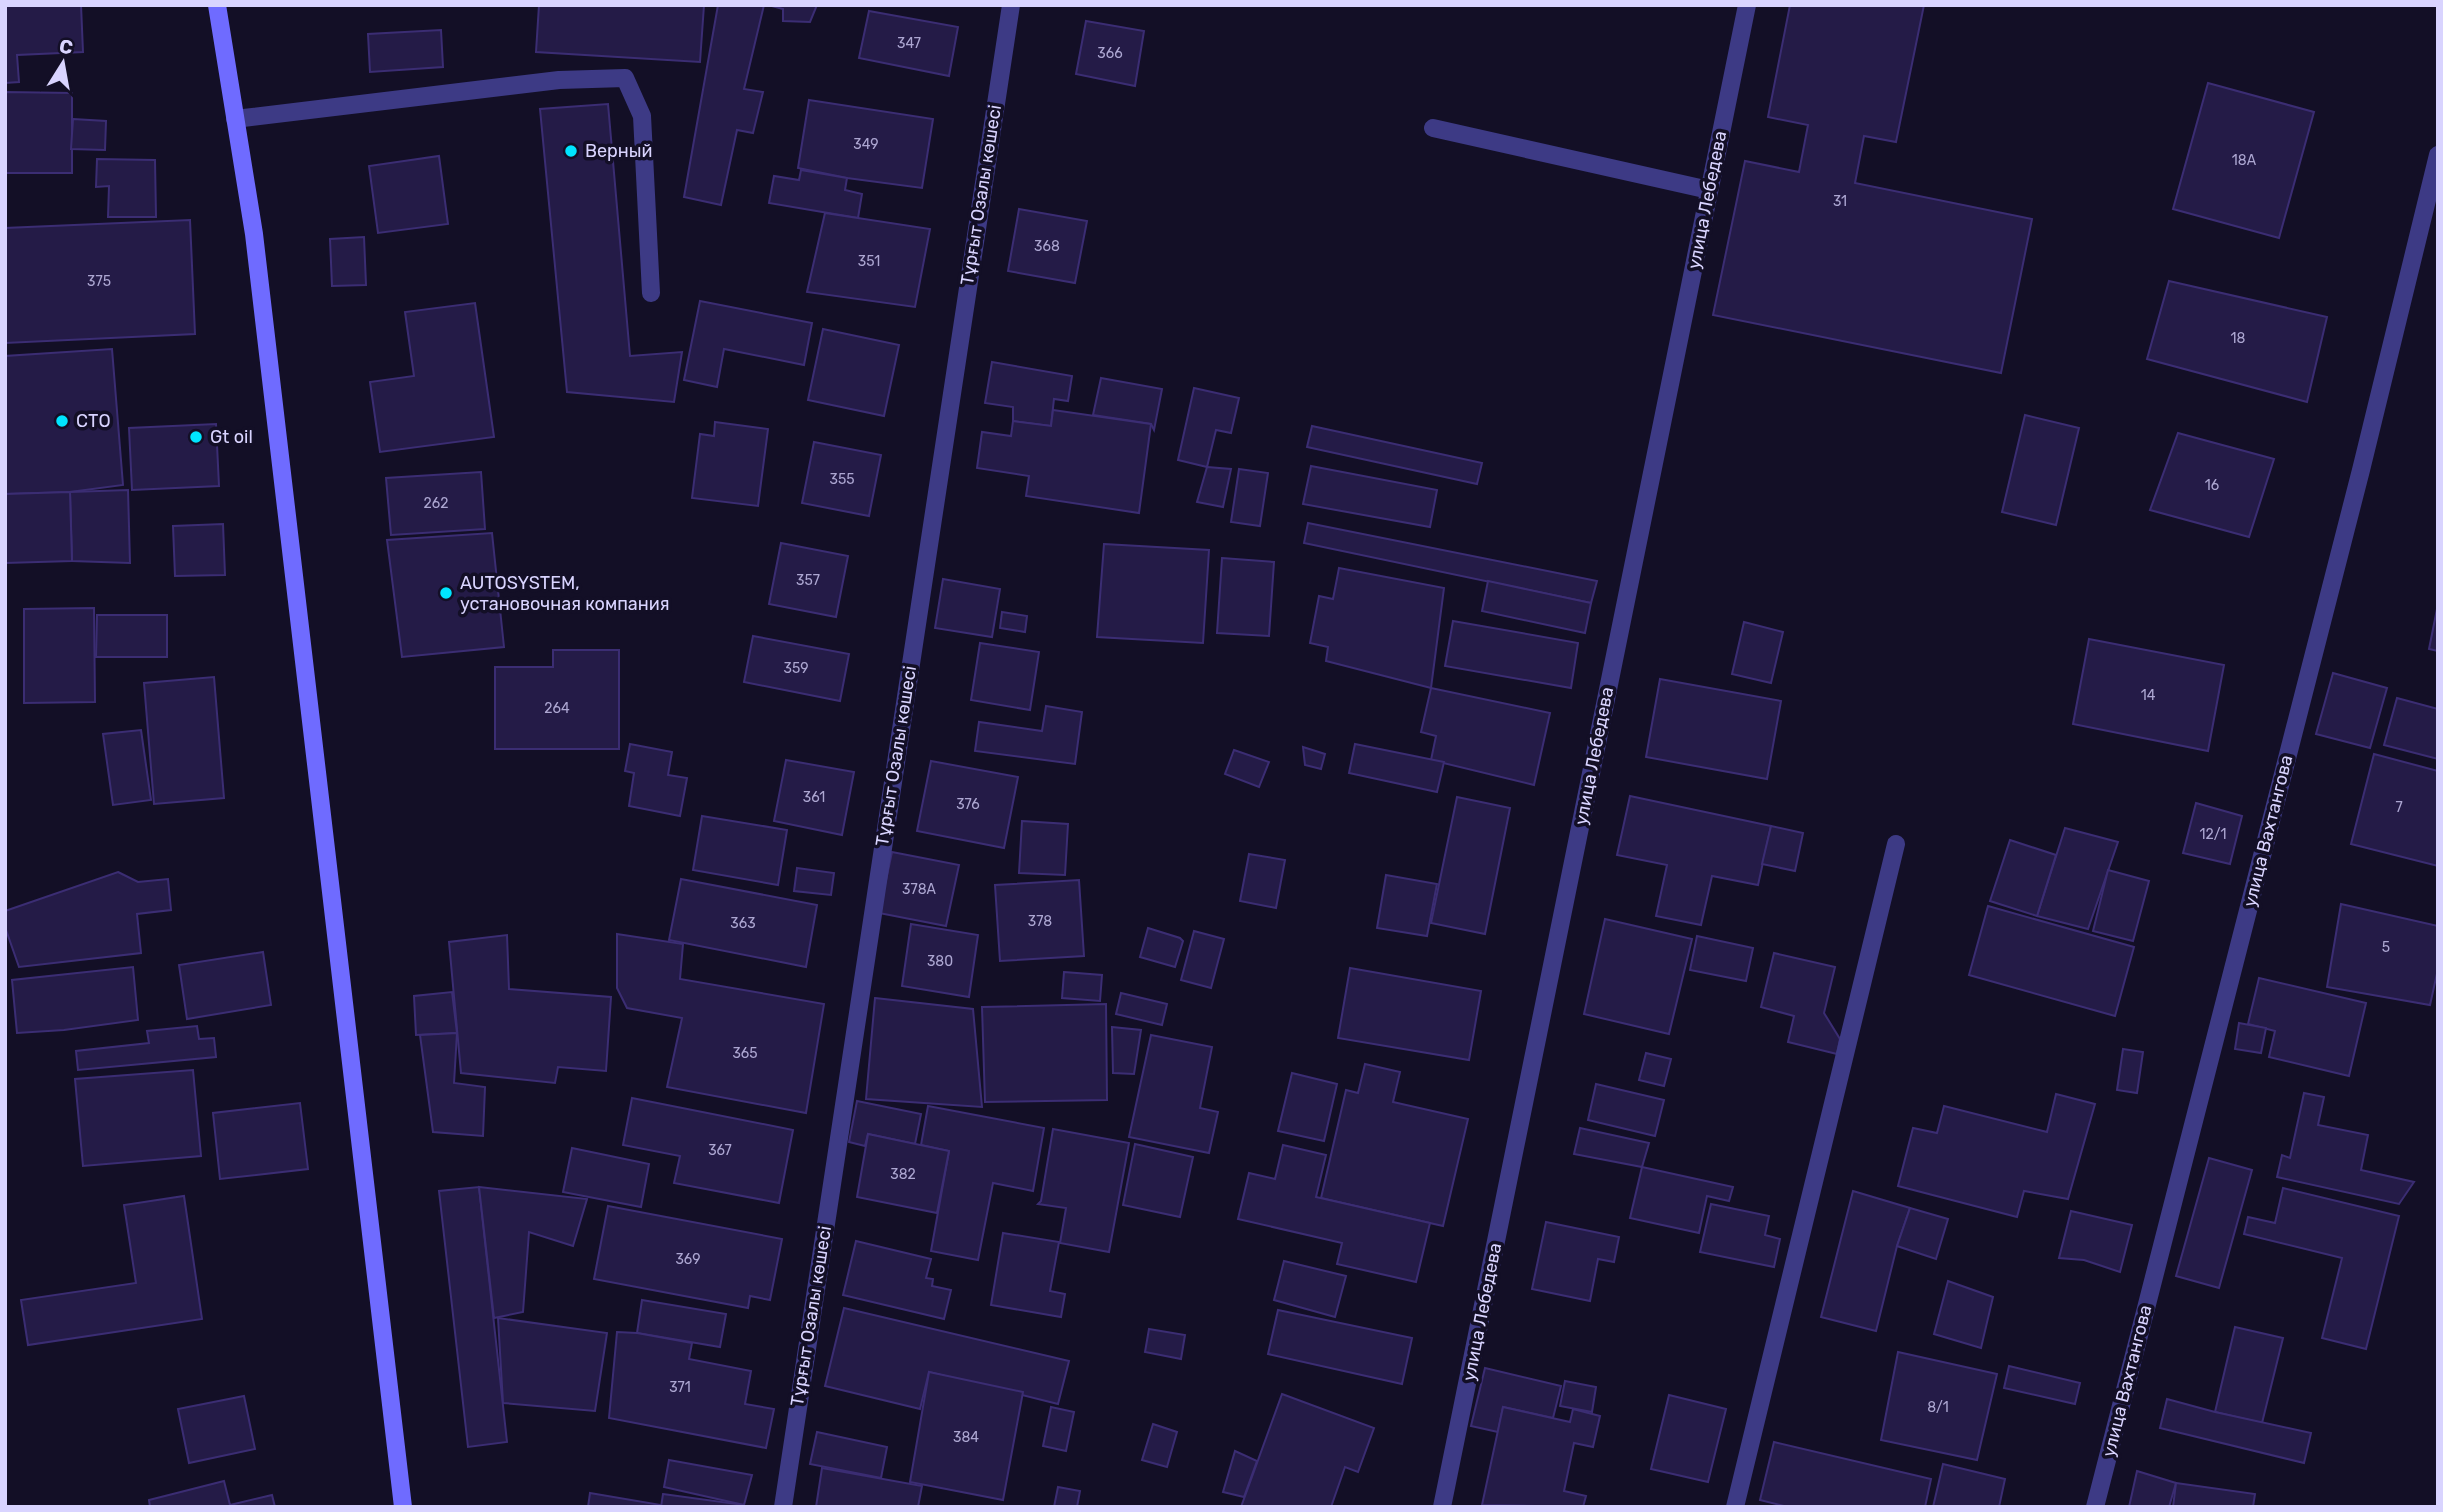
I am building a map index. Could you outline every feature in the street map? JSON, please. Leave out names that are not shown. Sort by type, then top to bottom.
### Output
[{"type":"street","points":[[217,5],[254,234],[403,1507]]},
{"type":"street","name":"Тұрғыт Озалы көшесі","points":[[783,1507],[1012,5]]},
{"type":"street","name":"улица Лебедева","points":[[1442,1507],[1747,5]]},
{"type":"street","points":[[235,119],[559,80],[625,78],[642,116],[651,293]]},
{"type":"street","points":[[1433,128],[1709,190]]},
{"type":"street","name":"улица Вахтангова","points":[[2095,1507],[2361,470],[2438,155]]},
{"type":"street","points":[[1735,1507],[1896,844]]},
{"type":"building","points":[[5,5],[81,5],[83,52],[17,55],[19,82],[5,83]]},
{"type":"building","points":[[539,5],[704,5],[700,62],[536,52]]},
{"type":"building","points":[[718,5],[764,5],[744,89],[763,92],[753,133],[737,130],[721,205],[684,197]]},
{"type":"building","points":[[768,5],[817,5],[810,22],[783,21],[783,9]]},
{"type":"building","points":[[1790,5],[1924,5],[1896,142],[1864,136],[1855,183],[2032,219],[2001,373],[1713,315],[1745,161],[1799,172],[1808,125],[1768,117]]},
{"type":"building","points":[[869,11],[958,27],[949,76],[859,58]]},
{"type":"building","points":[[1086,21],[1144,31],[1135,86],[1076,74]]},
{"type":"building","points":[[441,30],[443,67],[370,72],[368,34]]},
{"type":"building","points":[[2208,83],[2314,112],[2279,238],[2173,209]]},
{"type":"building","points":[[5,92],[72,93],[72,173],[5,173]]},
{"type":"building","points":[[809,100],[933,119],[922,188],[798,168]]},
{"type":"building","points":[[608,104],[630,356],[682,352],[674,402],[567,392],[540,109]]},
{"type":"building","points":[[73,119],[106,121],[105,150],[71,149]]},
{"type":"building","points":[[439,156],[448,224],[378,233],[369,166]]},
{"type":"building","points":[[97,159],[155,160],[156,217],[108,217],[109,186],[96,187]]},
{"type":"building","points":[[801,170],[847,178],[845,190],[862,194],[858,218],[769,203],[774,176],[799,180]]},
{"type":"building","points":[[1019,209],[1087,221],[1075,283],[1008,271]]},
{"type":"building","points":[[825,213],[930,229],[915,307],[807,292]]},
{"type":"building","points":[[190,220],[195,334],[5,343],[5,228]]},
{"type":"building","points":[[364,237],[366,285],[332,286],[330,239]]},
{"type":"building","points":[[2169,281],[2327,317],[2307,402],[2147,359]]},
{"type":"building","points":[[700,301],[812,323],[804,365],[724,349],[717,387],[684,380]]},
{"type":"building","points":[[475,303],[494,437],[380,452],[370,382],[414,376],[405,312]]},
{"type":"building","points":[[823,329],[899,345],[884,416],[808,400]]},
{"type":"building","name":"СТО","points":[[112,349],[123,485],[70,492],[5,494],[5,356]]},
{"type":"building","points":[[992,362],[1072,376],[1068,401],[1054,399],[1051,426],[1013,421],[1013,407],[985,403]]},
{"type":"building","points":[[1101,378],[1162,389],[1154,430],[1151,424],[1093,415]]},
{"type":"building","points":[[1194,388],[1239,398],[1231,433],[1216,430],[1207,467],[1178,460]]},
{"type":"building","points":[[1053,410],[1151,424],[1139,513],[1026,496],[1029,476],[977,468],[982,432],[1011,436],[1013,421],[1051,426]]},
{"type":"building","points":[[2025,415],[2079,428],[2056,525],[2002,512]]},
{"type":"building","points":[[715,422],[768,429],[758,506],[692,498],[700,434],[714,436]]},
{"type":"building","points":[[216,424],[219,486],[132,490],[129,428]]},
{"type":"building","points":[[1312,426],[1482,463],[1477,484],[1307,447]]},
{"type":"building","points":[[2178,433],[2274,459],[2249,537],[2150,510]]},
{"type":"building","points":[[814,442],[881,455],[869,516],[802,503]]},
{"type":"building","points":[[1311,466],[1437,490],[1430,527],[1303,504]]},
{"type":"building","points":[[1207,467],[1231,469],[1223,507],[1197,502]]},
{"type":"building","points":[[1239,469],[1268,473],[1260,526],[1231,522]]},
{"type":"building","points":[[481,472],[485,529],[391,535],[386,478]]},
{"type":"building","points":[[128,490],[130,563],[72,561],[70,492]]},
{"type":"building","points":[[70,492],[72,561],[5,563],[5,494]]},
{"type":"building","points":[[1308,523],[1597,581],[1591,603],[1304,543]]},
{"type":"building","points":[[223,524],[225,575],[175,576],[173,526]]},
{"type":"building","name":"AUTOSYSTEM, установочная компания","points":[[492,533],[504,647],[402,657],[387,540]]},
{"type":"building","points":[[781,543],[848,556],[836,617],[769,604]]},
{"type":"building","points":[[1104,544],[1209,550],[1203,643],[1097,637]]},
{"type":"building","points":[[1222,558],[1274,562],[1269,636],[1217,633]]},
{"type":"building","points":[[1339,568],[1444,588],[1431,688],[1326,661],[1328,647],[1310,643],[1319,596],[1333,599]]},
{"type":"building","points":[[943,579],[1000,589],[992,637],[935,628]]},
{"type":"building","points":[[1488,581],[1591,603],[1585,633],[1482,611]]},
{"type":"building","points":[[2438,604],[2438,651],[2429,649]]},
{"type":"building","points":[[94,608],[95,702],[24,703],[24,609]]},
{"type":"building","points":[[1002,612],[1027,616],[1025,632],[1000,628]]},
{"type":"building","points":[[97,615],[167,615],[167,657],[96,657]]},
{"type":"building","points":[[1453,621],[1578,643],[1571,688],[1445,666]]},
{"type":"building","points":[[1744,622],[1783,632],[1771,683],[1732,674]]},
{"type":"building","points":[[753,636],[849,654],[840,701],[744,682]]},
{"type":"building","points":[[2089,639],[2224,665],[2208,751],[2073,724]]},
{"type":"building","points":[[980,643],[1039,652],[1030,710],[971,700]]},
{"type":"building","points":[[553,650],[619,650],[619,749],[495,749],[495,667],[553,667]]},
{"type":"building","points":[[2333,673],[2387,688],[2370,748],[2316,734]]},
{"type":"building","points":[[214,677],[224,798],[154,804],[144,683]]},
{"type":"building","points":[[1660,679],[1781,701],[1767,779],[1646,757]]},
{"type":"building","points":[[1431,688],[1550,713],[1534,785],[1431,760],[1436,736],[1421,732]]},
{"type":"building","points":[[2397,698],[2438,709],[2438,759],[2384,745]]},
{"type":"building","points":[[1046,706],[1082,712],[1075,764],[975,751],[979,722],[1042,731]]},
{"type":"building","points":[[141,730],[151,800],[113,805],[103,734]]},
{"type":"building","points":[[630,744],[672,752],[668,775],[687,778],[680,816],[629,806],[634,773],[625,771]]},
{"type":"building","points":[[1355,744],[1444,762],[1437,792],[1349,773]]},
{"type":"building","points":[[1303,747],[1325,754],[1321,769],[1305,765]]},
{"type":"building","points":[[1234,750],[1269,762],[1259,787],[1225,774]]},
{"type":"building","points":[[2374,754],[2438,771],[2438,866],[2351,844]]},
{"type":"building","points":[[786,760],[854,772],[842,835],[774,821]]},
{"type":"building","points":[[931,761],[1018,777],[1004,848],[917,831]]},
{"type":"building","points":[[1630,796],[1771,826],[1758,885],[1712,876],[1701,925],[1656,916],[1667,865],[1617,855]]},
{"type":"building","points":[[1457,797],[1510,808],[1485,934],[1431,923]]},
{"type":"building","points":[[2196,803],[2242,816],[2230,864],[2183,853]]},
{"type":"building","points":[[702,816],[787,830],[778,885],[693,870]]},
{"type":"building","points":[[1022,821],[1068,824],[1065,875],[1019,873]]},
{"type":"building","points":[[1771,826],[1803,833],[1795,871],[1762,864]]},
{"type":"building","points":[[2065,828],[2118,842],[2088,929],[2037,916]]},
{"type":"building","points":[[2010,840],[2056,855],[2037,916],[1990,901]]},
{"type":"building","points":[[892,852],[959,865],[946,926],[879,913]]},
{"type":"building","points":[[1249,854],[1285,860],[1276,908],[1240,901]]},
{"type":"building","points":[[797,868],[834,873],[831,895],[794,891]]},
{"type":"building","points":[[2108,870],[2149,881],[2133,941],[2093,931]]},
{"type":"building","points":[[118,872],[138,882],[168,879],[171,910],[137,914],[141,953],[19,967],[5,927],[5,911]]},
{"type":"building","points":[[1386,875],[1437,884],[1427,936],[1377,928]]},
{"type":"building","points":[[681,879],[817,905],[806,967],[669,940]]},
{"type":"building","points":[[1079,880],[1084,956],[1000,961],[995,885]]},
{"type":"building","points":[[2341,904],[2438,926],[2438,969],[2430,1005],[2327,987]]},
{"type":"building","points":[[1988,906],[2134,947],[2115,1016],[1969,975]]},
{"type":"building","points":[[1605,919],[1692,939],[1669,1034],[1584,1014]]},
{"type":"building","points":[[911,924],[978,935],[969,997],[902,986]]},
{"type":"building","points":[[1148,928],[1183,941],[1175,967],[1140,957]]},
{"type":"building","points":[[1194,931],[1224,939],[1211,988],[1181,980]]},
{"type":"building","points":[[617,934],[683,944],[680,979],[824,1004],[806,1113],[667,1087],[682,1018],[627,1008],[617,988]]},
{"type":"building","points":[[507,935],[509,989],[611,997],[606,1071],[558,1067],[555,1083],[461,1073],[449,942]]},
{"type":"building","points":[[1697,936],[1753,948],[1746,981],[1690,970]]},
{"type":"building","points":[[263,952],[271,1005],[187,1019],[179,965]]},
{"type":"building","points":[[1774,953],[1835,967],[1824,1013],[1840,1039],[1837,1054],[1788,1042],[1794,1016],[1761,1007]]},
{"type":"building","points":[[133,967],[138,1020],[17,1033],[12,980]]},
{"type":"building","points":[[1350,968],[1481,991],[1469,1060],[1338,1038]]},
{"type":"building","points":[[1064,972],[1102,975],[1100,1001],[1062,998]]},
{"type":"building","points":[[2259,978],[2366,1003],[2349,1076],[2269,1057],[2275,1031],[2248,1024]]},
{"type":"building","points":[[452,992],[457,1033],[416,1035],[414,996]]},
{"type":"building","points":[[1121,993],[1167,1004],[1162,1025],[1116,1014]]},
{"type":"building","points":[[875,998],[973,1009],[982,1107],[866,1099]]},
{"type":"building","points":[[1106,1004],[1107,1100],[985,1102],[982,1007]]},
{"type":"building","points":[[2239,1023],[2266,1028],[2261,1053],[2235,1049]]},
{"type":"building","points":[[197,1026],[199,1039],[214,1038],[216,1057],[78,1070],[76,1051],[149,1043],[147,1031]]},
{"type":"building","points":[[1112,1027],[1141,1030],[1134,1074],[1113,1073]]},
{"type":"building","points":[[457,1033],[454,1083],[485,1087],[483,1136],[433,1132],[420,1035]]},
{"type":"building","points":[[1151,1035],[1212,1047],[1200,1108],[1218,1112],[1209,1153],[1129,1137]]},
{"type":"building","points":[[2123,1049],[2143,1052],[2137,1093],[2117,1090]]},
{"type":"building","points":[[1646,1053],[1671,1059],[1664,1086],[1639,1080]]},
{"type":"building","points":[[1365,1064],[1400,1072],[1393,1102],[1468,1119],[1443,1226],[1321,1198],[1346,1090],[1358,1093]]},
{"type":"building","points":[[193,1070],[201,1156],[83,1166],[75,1079]]},
{"type":"building","points":[[1292,1073],[1337,1084],[1324,1141],[1278,1131]]},
{"type":"building","points":[[1596,1084],[1664,1100],[1655,1136],[1588,1120]]},
{"type":"building","points":[[2304,1093],[2324,1097],[2318,1125],[2368,1135],[2361,1170],[2414,1182],[2399,1204],[2277,1177],[2282,1155],[2290,1158]]},
{"type":"building","points":[[2056,1094],[2095,1104],[2068,1199],[2024,1191],[2017,1217],[1898,1186],[1913,1128],[1937,1133],[1944,1106],[2047,1132]]},
{"type":"building","points":[[632,1098],[793,1130],[779,1203],[674,1183],[680,1156],[623,1145]]},
{"type":"building","points":[[857,1101],[921,1114],[915,1144],[868,1134],[865,1146],[849,1142]]},
{"type":"building","points":[[300,1103],[308,1169],[220,1179],[213,1113]]},
{"type":"building","points":[[928,1106],[1044,1128],[1033,1191],[993,1183],[978,1260],[931,1251],[949,1151],[921,1145]]},
{"type":"building","points":[[1580,1128],[1649,1143],[1642,1167],[1574,1154]]},
{"type":"building","points":[[1053,1129],[1129,1143],[1109,1252],[1060,1243],[1066,1208],[1038,1204],[1041,1201]]},
{"type":"building","points":[[868,1134],[949,1151],[937,1213],[857,1197]]},
{"type":"building","points":[[1135,1144],[1193,1157],[1180,1217],[1123,1205]]},
{"type":"building","points":[[1283,1145],[1326,1155],[1316,1197],[1430,1223],[1416,1282],[1337,1264],[1342,1243],[1238,1219],[1249,1173],[1275,1179]]},
{"type":"building","points":[[572,1148],[649,1164],[641,1207],[563,1192]]},
{"type":"building","points":[[2209,1158],[2252,1170],[2219,1288],[2176,1276]]},
{"type":"building","points":[[1642,1167],[1733,1187],[1729,1201],[1707,1196],[1699,1233],[1630,1218]]},
{"type":"building","points":[[479,1187],[507,1442],[468,1447],[439,1191]]},
{"type":"building","points":[[479,1187],[587,1199],[573,1246],[529,1232],[523,1312],[494,1318]]},
{"type":"building","points":[[2283,1188],[2399,1216],[2366,1349],[2322,1338],[2342,1258],[2244,1234],[2248,1217],[2275,1223]]},
{"type":"building","points":[[1853,1191],[1910,1208],[1897,1246],[1876,1331],[1821,1317]]},
{"type":"building","points":[[184,1196],[202,1319],[28,1345],[21,1300],[136,1283],[124,1205]]},
{"type":"building","points":[[1711,1204],[1769,1216],[1765,1235],[1780,1239],[1774,1267],[1700,1252]]},
{"type":"building","points":[[608,1206],[782,1239],[770,1300],[750,1296],[748,1308],[594,1279]]},
{"type":"building","points":[[1910,1208],[1948,1219],[1936,1259],[1897,1246]]},
{"type":"building","points":[[2071,1211],[2132,1225],[2120,1272],[2084,1260],[2059,1258]]},
{"type":"building","points":[[1546,1222],[1619,1237],[1614,1262],[1598,1259],[1590,1301],[1532,1289]]},
{"type":"building","points":[[1003,1233],[1059,1242],[1050,1291],[1065,1294],[1061,1317],[991,1305]]},
{"type":"building","points":[[856,1241],[931,1259],[926,1278],[933,1279],[932,1286],[951,1290],[944,1319],[843,1295]]},
{"type":"building","points":[[1284,1261],[1346,1276],[1335,1317],[1274,1300]]},
{"type":"building","points":[[1948,1281],[1993,1297],[1981,1348],[1934,1334]]},
{"type":"building","points":[[642,1300],[726,1314],[720,1347],[637,1333]]},
{"type":"building","points":[[844,1308],[1069,1361],[1058,1404],[929,1372],[920,1409],[825,1386]]},
{"type":"building","points":[[1278,1310],[1412,1338],[1402,1384],[1268,1354]]},
{"type":"building","points":[[498,1318],[607,1333],[595,1411],[503,1403]]},
{"type":"building","points":[[2235,1327],[2283,1338],[2262,1423],[2215,1412]]},
{"type":"building","points":[[1149,1329],[1185,1335],[1181,1359],[1145,1352]]},
{"type":"building","points":[[617,1332],[692,1343],[689,1359],[751,1371],[745,1404],[774,1409],[766,1448],[609,1418]]},
{"type":"building","points":[[1898,1352],[1997,1374],[1977,1460],[1881,1440]]},
{"type":"building","points":[[2009,1366],[2080,1383],[2075,1404],[2004,1388]]},
{"type":"building","points":[[1485,1368],[1561,1386],[1553,1418],[1503,1407],[1498,1432],[1471,1426]]},
{"type":"building","points":[[929,1372],[1023,1392],[1003,1500],[910,1482]]},
{"type":"building","points":[[1565,1381],[1596,1387],[1592,1412],[1560,1406]]},
{"type":"building","points":[[1282,1394],[1374,1428],[1358,1472],[1345,1467],[1331,1507],[1241,1507]]},
{"type":"building","points":[[1669,1395],[1726,1409],[1708,1482],[1651,1469]]},
{"type":"building","points":[[244,1396],[255,1449],[189,1463],[178,1409]]},
{"type":"building","points":[[2167,1399],[2311,1433],[2304,1463],[2160,1428]]},
{"type":"building","points":[[1051,1407],[1074,1412],[1066,1451],[1043,1446]]},
{"type":"building","points":[[1503,1407],[1570,1422],[1573,1409],[1600,1416],[1593,1447],[1574,1443],[1564,1491],[1586,1496],[1583,1507],[1482,1505]]},
{"type":"building","points":[[1153,1424],[1177,1432],[1167,1467],[1142,1460]]},
{"type":"building","points":[[817,1432],[887,1447],[881,1478],[810,1464]]},
{"type":"building","points":[[1774,1442],[1931,1479],[1925,1507],[1788,1507],[1760,1500]]},
{"type":"building","points":[[1235,1451],[1257,1461],[1244,1497],[1223,1492]]},
{"type":"building","points":[[669,1460],[752,1475],[744,1505],[664,1487]]},
{"type":"building","points":[[1943,1464],[2005,1479],[1999,1507],[1933,1507]]},
{"type":"building","points":[[822,1468],[922,1486],[918,1507],[816,1507]]},
{"type":"building","points":[[2137,1471],[2176,1483],[2169,1507],[2129,1507]]},
{"type":"building","points":[[224,1481],[230,1505],[272,1495],[275,1507],[150,1507],[149,1500]]},
{"type":"building","points":[[2176,1483],[2255,1494],[2253,1507],[2173,1507]]},
{"type":"building","points":[[1058,1487],[1080,1491],[1077,1507],[1054,1507]]},
{"type":"building","points":[[590,1493],[661,1505],[661,1507],[588,1507]]},
{"type":"building","points":[[663,1494],[744,1505],[744,1507],[661,1507]]},
{"type":"place","name":"Верный","points":[[571,151]]},
{"type":"place","name":"СТО","points":[[62,421]]},
{"type":"place","name":"Gt oil","points":[[196,437]]},
{"type":"place","name":"AUTOSYSTEM, установочная компания","points":[[446,593]]}]
